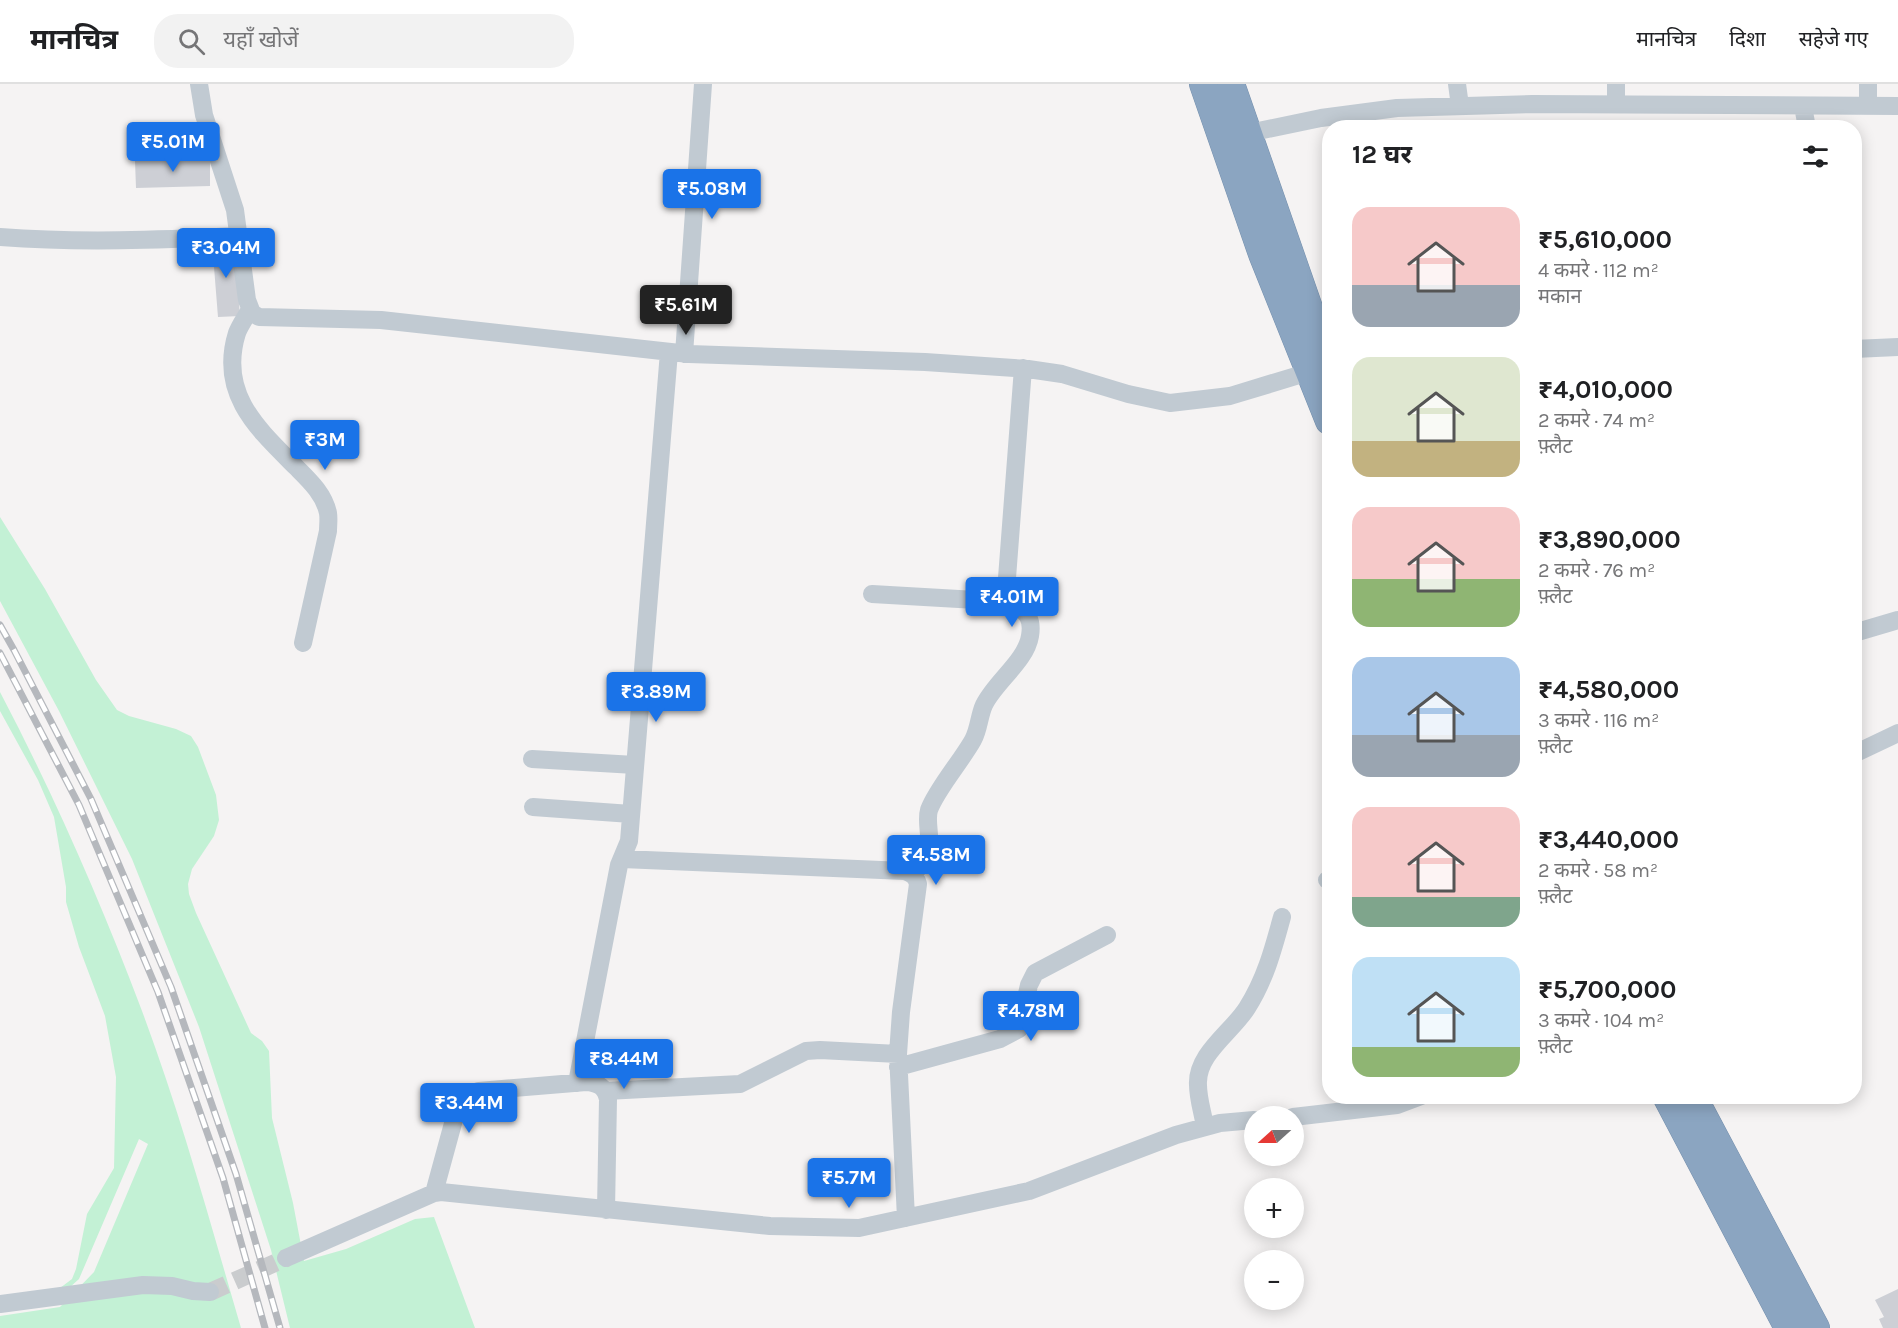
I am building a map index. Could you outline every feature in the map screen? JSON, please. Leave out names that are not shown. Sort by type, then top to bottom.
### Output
[{"type":"highway","points":[[1203,84],[1262,254],[1322,366]]},
{"type":"highway","points":[[1231,84],[1322,365]]},
{"type":"highway","points":[[1670,1104],[1788,1328]]},
{"type":"highway","points":[[1697,1104],[1816,1328]]},
{"type":"street","points":[[199,84],[204,115],[235,210],[247,300],[252,313],[259,317],[381,320],[677,353],[925,362],[1023,369],[1062,374],[1128,394],[1170,403],[1230,396],[1322,368]]},
{"type":"street","points":[[577,1083],[621,859],[628,841],[703,84]]},
{"type":"street","points":[[1457,84],[1460,106]]},
{"type":"street","points":[[1616,84],[1616,104]]},
{"type":"street","points":[[1868,84],[1868,106]]},
{"type":"street","points":[[1222,138],[1321,118],[1397,108],[1616,104],[1898,106]]},
{"type":"street","points":[[1803,106],[1806,120]]},
{"type":"street","points":[[0,237],[58,241],[126,241],[239,236]]},
{"type":"street","points":[[250,309],[238,331],[234,348],[232,372],[236,392],[264,434],[316,488],[328,514],[328,531],[303,643]]},
{"type":"street","points":[[1862,349],[1898,347]]},
{"type":"street","points":[[1011,602],[1006,591],[1023,369]]},
{"type":"street","points":[[872,594],[1011,602],[1024,609],[1027,614],[1030,636],[1025,650],[984,705],[978,730],[929,810],[929,846],[914,875]]},
{"type":"street","points":[[1862,631],[1898,620]]},
{"type":"street","points":[[1862,750],[1898,733]]},
{"type":"street","points":[[532,759],[635,765]]},
{"type":"street","points":[[533,807],[631,814]]},
{"type":"street","points":[[621,859],[905,871],[914,875],[918,884],[901,1012],[898,1060],[906,1218]]},
{"type":"street","points":[[1205,1127],[1197,1083],[1202,1067],[1210,1053],[1246,1011],[1260,986],[1270,963],[1281,917]]},
{"type":"street","points":[[606,1091],[740,1084],[792,1057],[813,1050],[898,1060],[1000,1039],[1019,1029],[1029,985],[1035,973],[1107,935]]},
{"type":"street","points":[[434,1193],[458,1105],[466,1096],[479,1091],[596,1083],[606,1091],[608,1099],[606,1210]]},
{"type":"street","points":[[1304,1116],[1400,1104]]},
{"type":"street","points":[[286,1258],[434,1193],[441,1192],[781,1226],[859,1228],[1029,1191],[1176,1135],[1220,1123],[1244,1121]]},
{"type":"street","points":[[0,1304],[143,1285],[172,1286],[210,1292]]},
{"type":"green space","points":[[0,517],[45,589],[96,680],[117,710],[129,716],[176,729],[191,736],[198,747],[216,795],[219,820],[214,836],[192,869],[188,884],[189,894],[251,1033],[262,1041],[269,1051],[272,1118],[293,1203],[304,1261],[346,1249],[415,1219],[434,1217],[475,1328],[290,1328],[271,1250],[199,1027],[132,859],[59,711],[0,601]]},
{"type":"green space","points":[[0,692],[76,849],[142,1011],[182,1129],[241,1328],[0,1328],[0,1316],[60,1307],[94,1272],[148,1144],[139,1139],[79,1279],[59,1297],[60,1288],[72,1279],[76,1269],[87,1214],[114,1168],[116,1077],[105,1016],[79,947],[66,902],[66,887],[54,817],[38,780],[0,711]]},
{"type":"building","points":[[210,159],[210,186],[136,188],[135,161]]},
{"type":"building","points":[[234,241],[240,316],[218,317],[212,242]]},
{"type":"building","points":[[1898,1289],[1898,1328],[1883,1328],[1879,1319],[1884,1317],[1875,1300]]},
{"type":"tunnel","points":[[210,1292],[286,1258]]},
{"type":"railway","points":[[0,625],[91,799],[171,987],[236,1174],[280,1328]]},
{"type":"railway","points":[[0,653],[79,805],[158,992],[223,1178],[265,1328]]}]
